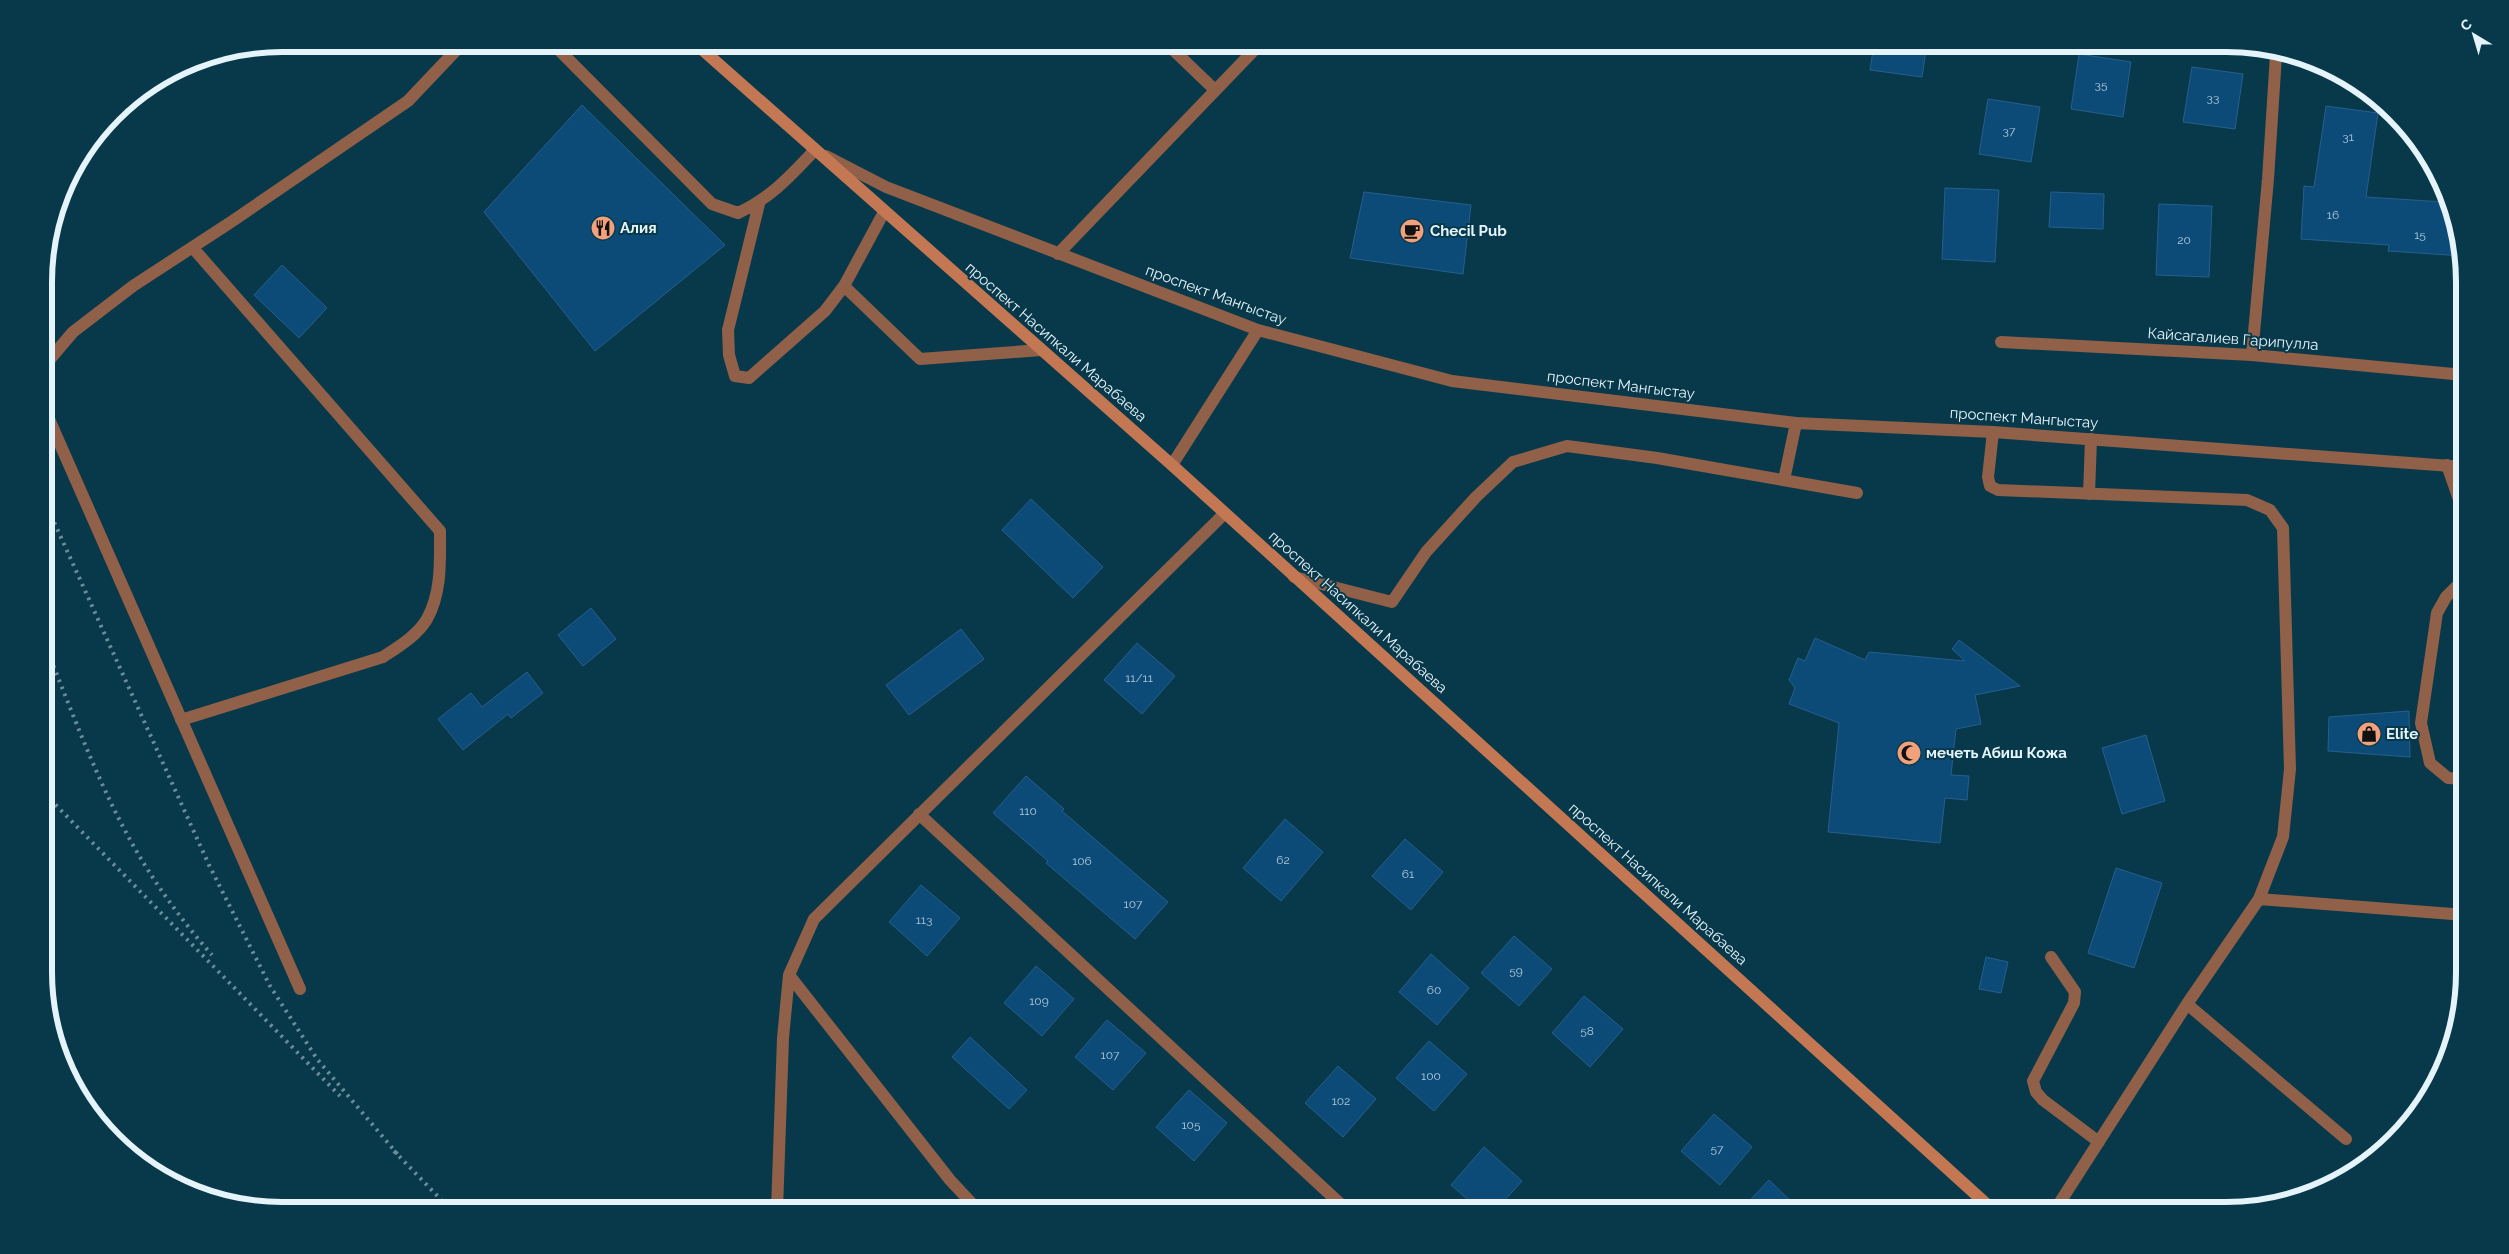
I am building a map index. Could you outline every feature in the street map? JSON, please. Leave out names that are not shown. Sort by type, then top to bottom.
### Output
[{"type":"main road","name":"проспект Насипкали Марабаева","points":[[705,52],[1172,465],[1984,1202]]},
{"type":"street","points":[[52,357],[73,332],[133,286],[193,248],[408,101],[454,52]]},
{"type":"street","points":[[561,52],[712,204],[738,213],[759,204],[778,188],[815,150]]},
{"type":"street","points":[[1175,52],[1215,90]]},
{"type":"street","points":[[1058,254],[1252,52]]},
{"type":"street","points":[[2252,355],[2267,188],[2276,58]]},
{"type":"street","name":"проспект Мангыстау","points":[[815,150],[886,188],[1258,330],[1452,381],[1796,423],[1992,432],[2457,467]]},
{"type":"street","points":[[759,204],[728,330],[729,355],[734,376],[749,378],[824,312],[844,286],[884,212]]},
{"type":"street","points":[[180,720],[383,657],[405,642],[427,619],[440,580],[440,531],[193,248]]},
{"type":"street","points":[[844,286],[920,359],[1041,350]]},
{"type":"street","points":[[1172,465],[1258,330]]},
{"type":"street","name":"Кайсагалиев Гарипулла","points":[[2000,342],[2252,355],[2457,374]]},
{"type":"street","points":[[1784,480],[1796,423]]},
{"type":"street","points":[[52,426],[300,989]]},
{"type":"street","points":[[1992,432],[1988,477],[1990,486],[1998,490],[2247,500],[2270,510],[2283,528],[2290,769],[2283,837],[2259,899],[2187,1004],[2061,1202]]},
{"type":"street","points":[[2089,494],[2091,439]]},
{"type":"street","points":[[1294,577],[1392,602],[1426,552],[1476,497],[1513,462],[1567,446],[1657,458],[1857,493]]},
{"type":"street","points":[[2447,466],[2457,494]]},
{"type":"street","points":[[777,1202],[783,1038],[789,975],[814,920],[1224,514]]},
{"type":"street","points":[[2457,586],[2446,598],[2437,613],[2421,723],[2430,762],[2448,778],[2457,779]]},
{"type":"street","points":[[919,814],[1338,1202]]},
{"type":"street","points":[[2259,899],[2457,914]]},
{"type":"street","points":[[2051,958],[2075,992],[2074,1003],[2033,1080],[2036,1092],[2099,1142]]},
{"type":"street","points":[[789,975],[950,1180],[971,1202]]},
{"type":"street","points":[[2187,1004],[2346,1139]]},
{"type":"building","points":[[1873,52],[1926,52],[1922,77],[1870,70]]},
{"type":"building","points":[[2079,54],[2131,62],[2123,117],[2071,109]]},
{"type":"building","points":[[2192,67],[2243,74],[2235,129],[2183,122]]},
{"type":"building","points":[[1988,99],[2040,107],[2031,162],[1979,154]]},
{"type":"building","name":"Алия","points":[[582,105],[725,245],[595,351],[484,212]]},
{"type":"building","points":[[2326,106],[2378,113],[2366,197],[2442,202],[2449,223],[2455,255],[2388,251],[2389,245],[2301,239],[2304,186],[2314,187]]},
{"type":"building","points":[[1945,188],[1999,190],[1995,262],[1942,259]]},
{"type":"building","name":"Checil Pub","points":[[1364,192],[1471,205],[1463,274],[1350,258]]},
{"type":"building","points":[[2051,192],[2104,194],[2103,229],[2049,227]]},
{"type":"building","points":[[2159,204],[2212,206],[2209,277],[2156,275]]},
{"type":"building","points":[[282,265],[327,308],[299,338],[254,295]]},
{"type":"building","points":[[1031,499],[1103,567],[1073,598],[1002,530]]},
{"type":"building","points":[[591,608],[616,639],[583,666],[558,635]]},
{"type":"building","points":[[961,629],[984,659],[909,715],[886,685]]},
{"type":"building","points":[[1815,638],[1865,660],[1869,652],[1965,661],[1952,649],[1959,640],[2020,686],[1975,695],[1981,724],[1956,729],[1951,775],[1969,776],[1967,800],[1945,798],[1940,843],[1828,832],[1839,723],[1789,704],[1795,688],[1789,680],[1798,658],[1805,661]]},
{"type":"building","points":[[1137,643],[1175,676],[1142,714],[1104,680]]},
{"type":"building","points":[[527,672],[543,693],[511,718],[508,714],[463,750],[438,719],[471,693],[482,707]]},
{"type":"building","name":"Elite","points":[[2409,711],[2410,757],[2328,751],[2329,717]]},
{"type":"building","points":[[2146,735],[2165,801],[2122,814],[2102,748]]},
{"type":"building","points":[[1026,776],[1064,809],[1062,811],[1168,902],[1135,939],[1046,863],[1048,861],[993,813]]},
{"type":"building","points":[[1285,819],[1323,852],[1281,901],[1243,868]]},
{"type":"building","points":[[1405,839],[1443,872],[1411,910],[1372,876]]},
{"type":"building","points":[[2116,868],[2162,883],[2134,968],[2088,953]]},
{"type":"building","points":[[921,885],[960,918],[927,956],[889,922]]},
{"type":"building","points":[[1514,936],[1552,969],[1519,1006],[1481,973]]},
{"type":"building","points":[[1431,954],[1469,988],[1437,1025],[1399,992]]},
{"type":"building","points":[[1986,957],[2008,962],[2001,993],[1979,989]]},
{"type":"building","points":[[1036,966],[1074,999],[1042,1036],[1004,1003]]},
{"type":"building","points":[[1584,996],[1623,1029],[1590,1067],[1552,1033]]},
{"type":"building","points":[[1107,1020],[1146,1053],[1113,1090],[1075,1057]]},
{"type":"building","points":[[970,1037],[1027,1090],[1009,1109],[952,1057]]},
{"type":"building","points":[[1429,1041],[1467,1074],[1434,1111],[1396,1078]]},
{"type":"building","points":[[1338,1066],[1376,1099],[1343,1137],[1305,1103]]},
{"type":"building","points":[[1189,1090],[1227,1123],[1194,1161],[1156,1127]]},
{"type":"building","points":[[1714,1114],[1752,1147],[1720,1185],[1681,1151]]},
{"type":"building","points":[[1484,1147],[1522,1181],[1503,1202],[1471,1202],[1451,1185]]},
{"type":"building","points":[[1769,1180],[1792,1202],[1748,1202]]},
{"type":"railway","points":[[52,517],[209,865],[270,986],[317,1059],[399,1156]]},
{"type":"railway","points":[[52,662],[104,789],[132,844],[171,903],[212,955]]},
{"type":"railway","points":[[52,801],[340,1096]]},
{"type":"railway","points":[[394,1151],[443,1202]]},
{"type":"place","name":"Алия","points":[[603,228]]},
{"type":"place","name":"Checil Pub","points":[[1412,231]]},
{"type":"place","name":"Elite","points":[[2369,734]]},
{"type":"place","name":"мечеть Абиш Кожа","points":[[1909,753]]}]
